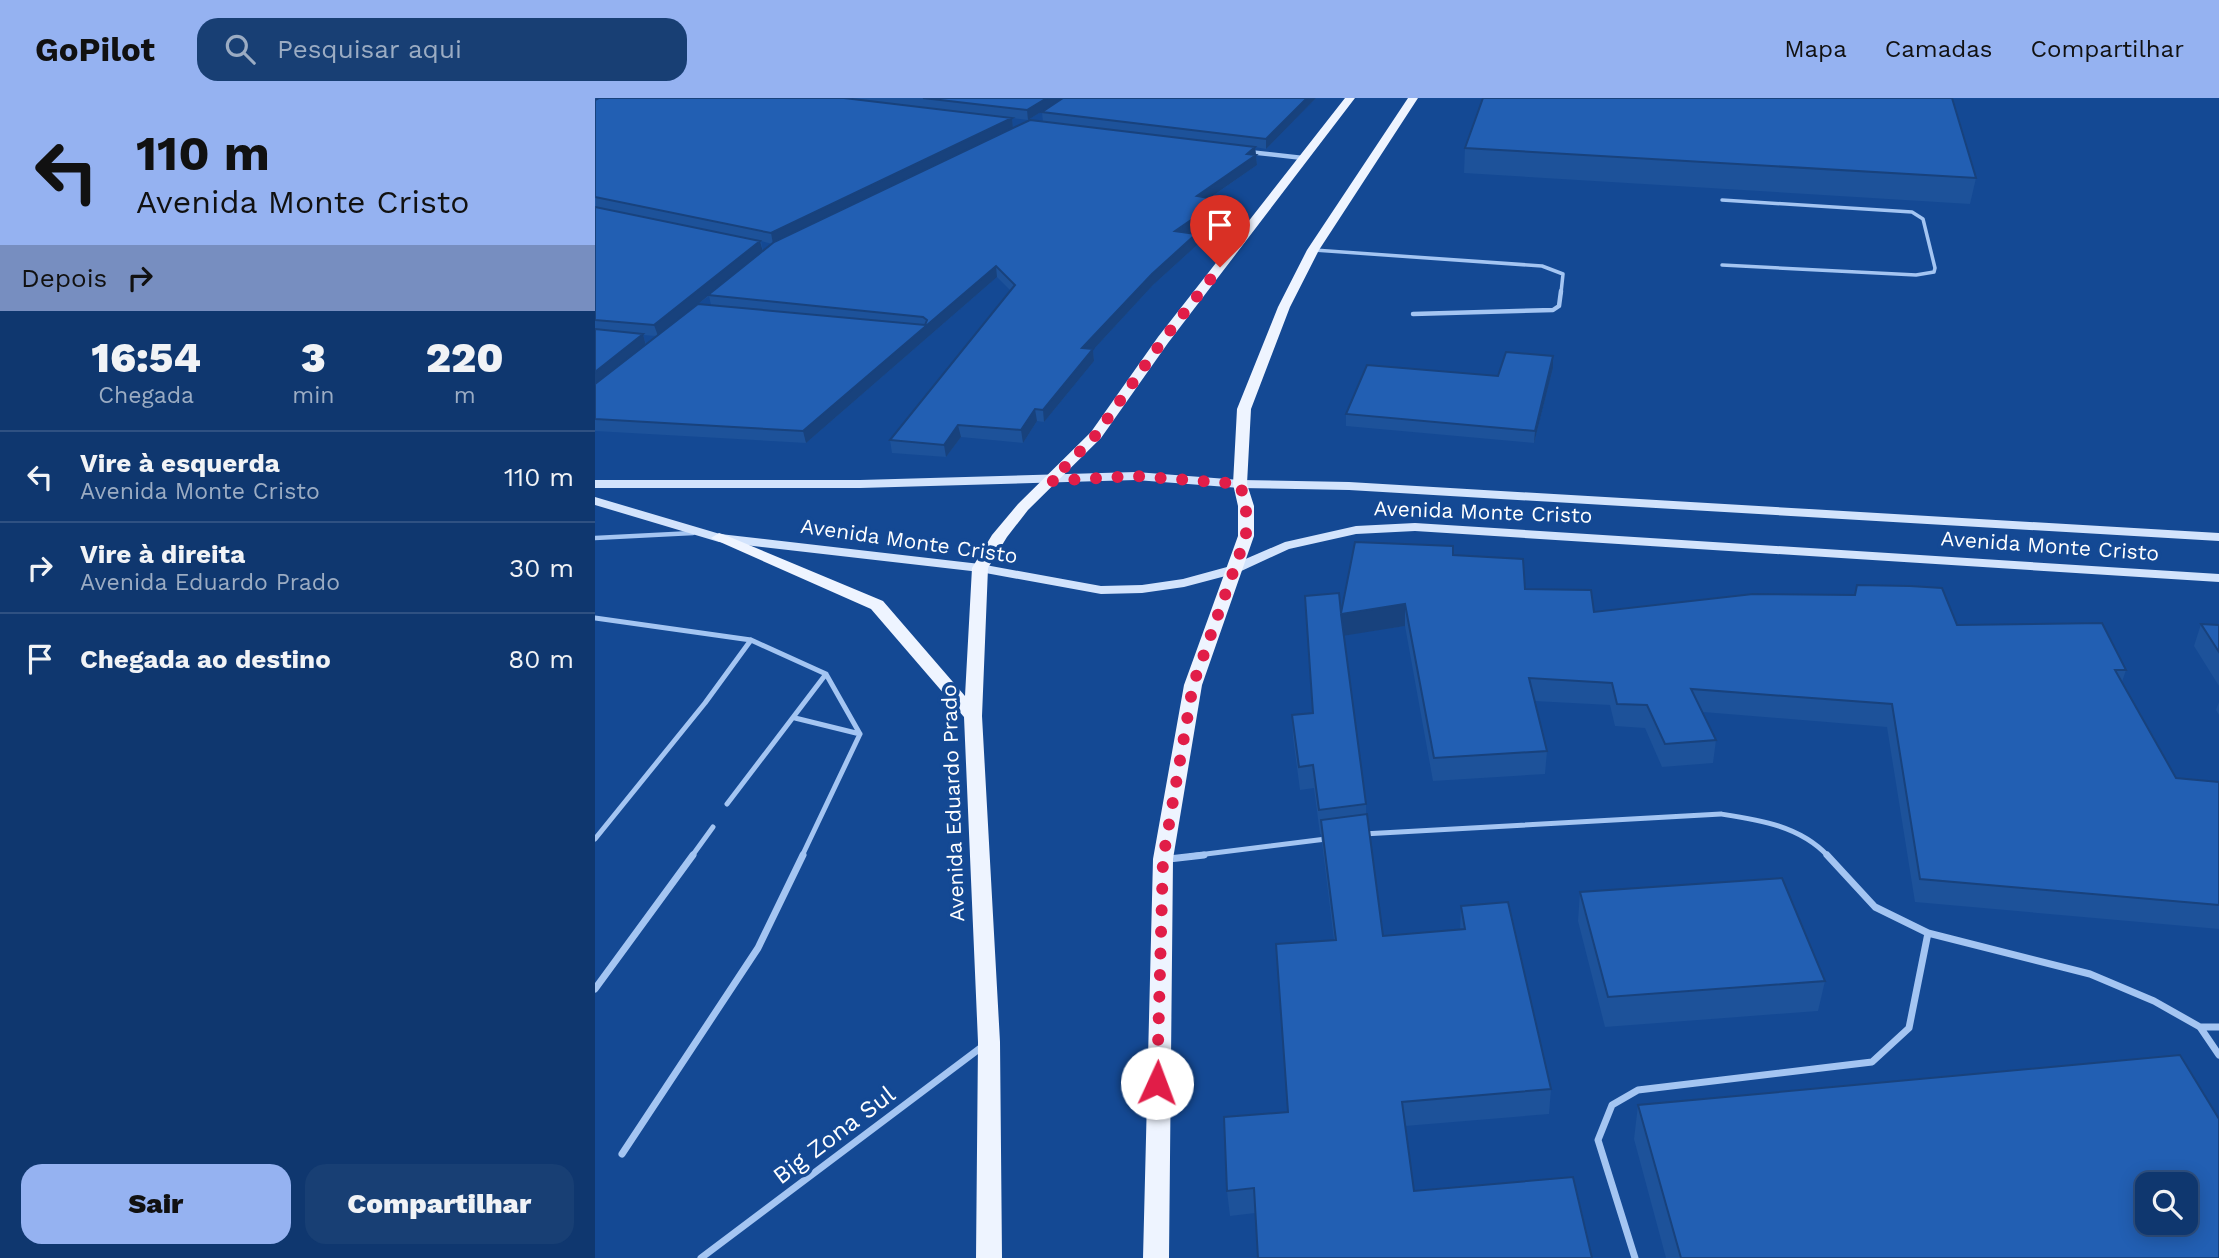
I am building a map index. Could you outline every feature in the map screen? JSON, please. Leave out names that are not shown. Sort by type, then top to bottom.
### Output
[{"type":"main road","name":"Avenida Eduardo Prado","points":[[989,1258],[989,1042],[972,716],[980,568],[1000,535],[1096,435],[1163,340],[1350,98]]},
{"type":"main road","points":[[1156,1258],[1163,859],[1193,685],[1246,536],[1246,506],[1240,484],[1240,444],[1244,409],[1284,307],[1313,250],[1413,98]]},
{"type":"main road","name":"Avenida Monte Cristo","points":[[595,484],[1051,481],[1136,476],[1240,484],[1349,486],[2219,537]]},
{"type":"main road","name":"Avenida Monte Cristo","points":[[595,501],[694,533],[719,538],[980,568],[1101,590],[1163,586],[1232,570],[1285,546],[1356,530],[1415,527],[2219,578]]},
{"type":"main road","points":[[719,538],[877,605],[972,716]]},
{"type":"street","points":[[1248,152],[1303,158]]},
{"type":"lane","points":[[1722,200],[1912,212],[1923,219],[1935,268],[1934,272],[1916,275],[1722,265]]},
{"type":"lane","points":[[1313,250],[1542,266],[1563,274],[1559,306],[1553,310],[1413,314]]},
{"type":"lane","points":[[595,538],[694,533]]},
{"type":"lane","points":[[595,618],[751,640],[826,674],[860,734]]},
{"type":"lane","points":[[595,839],[705,703],[751,640]]},
{"type":"lane","points":[[727,804],[826,674]]},
{"type":"lane","points":[[795,718],[860,734]]},
{"type":"lane","points":[[622,1154],[758,948],[860,734]]},
{"type":"lane","points":[[1355,836],[1395,831],[1721,814],[1773,822],[1818,845],[1875,907],[1928,933],[2090,974],[2154,1001],[2200,1027],[2219,1055]]},
{"type":"lane","points":[[595,989],[713,827]]},
{"type":"lane","points":[[1163,859],[1341,837]]},
{"type":"lane","points":[[1635,1258],[1598,1140],[1612,1105],[1638,1090],[1872,1062],[1909,1028],[1928,933]]},
{"type":"lane","points":[[2200,1027],[2219,1027]]},
{"type":"lane","name":"Big Zona Sul","points":[[701,1258],[989,1042]]},
{"type":"building","points":[[844,98],[1012,118],[771,233],[595,197],[595,100]]},
{"type":"building","points":[[923,98],[1047,98],[1027,110]]},
{"type":"building","points":[[1063,98],[1307,98],[1266,139],[1042,112]]},
{"type":"building","points":[[1483,98],[1952,98],[1976,178],[1465,148]]},
{"type":"building","points":[[1030,120],[1255,147],[1247,154],[1256,155],[1197,196],[1220,200],[1175,231],[1196,234],[1152,274],[1082,348],[1093,349],[1043,410],[1035,409],[1021,430],[958,425],[944,445],[890,440],[1015,285],[996,266],[803,431],[595,419],[595,384],[698,304],[925,325],[927,320],[923,317],[708,295],[774,242]]},
{"type":"building","points":[[595,207],[760,241],[654,325],[595,320]]},
{"type":"building","points":[[595,329],[643,334],[595,372]]},
{"type":"building","points":[[1506,352],[1553,356],[1535,431],[1346,414],[1367,365],[1498,376]]},
{"type":"building","points":[[1355,542],[1453,546],[1453,555],[1523,559],[1525,589],[1591,590],[1594,612],[1753,594],[1855,595],[1857,585],[1910,586],[1942,588],[1957,625],[2102,623],[2126,670],[2115,670],[2176,778],[2219,782],[2219,905],[1920,879],[1892,704],[1691,689],[1716,740],[1665,744],[1647,705],[1617,704],[1612,683],[1529,678],[1547,751],[1434,758],[1405,604],[1341,614],[1366,804],[1319,810],[1313,765],[1299,767],[1292,715],[1313,713],[1305,596],[1339,593],[1341,613]]},
{"type":"building","points":[[2201,624],[2219,625],[2219,652]]},
{"type":"building","points":[[1367,814],[1383,936],[1465,929],[1461,906],[1508,902],[1551,1089],[1402,1102],[1414,1191],[1573,1177],[1592,1258],[1258,1258],[1254,1188],[1227,1191],[1224,1117],[1288,1112],[1276,944],[1336,940],[1321,820]]},
{"type":"building","points":[[1782,878],[1825,981],[1608,997],[1580,892]]},
{"type":"building","points":[[2180,1055],[2219,1119],[2219,1258],[1681,1258],[1638,1105]]},
{"type":"route","points":[[1157,1083],[1163,859],[1193,685],[1246,536],[1246,506],[1240,484],[1136,476],[1051,481],[1096,435],[1163,340],[1220,267]]}]
